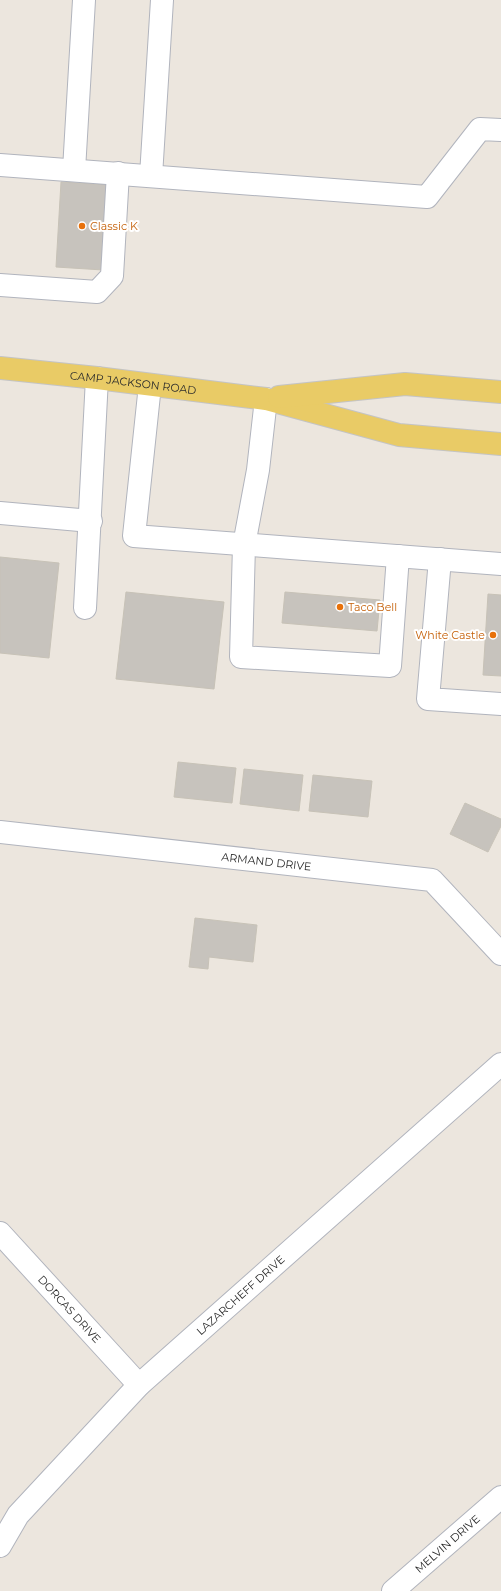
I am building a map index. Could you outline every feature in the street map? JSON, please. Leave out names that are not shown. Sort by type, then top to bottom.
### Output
[{"type":"main road","name":"CAMP JACKSON ROAD","points":[[0,368],[97,378],[266,399],[399,435],[501,444]]},
{"type":"main road","name":"CAMP JACKSON ROAD","points":[[266,399],[406,384],[501,392]]},
{"type":"street","points":[[74,170],[84,0]]},
{"type":"street","points":[[151,176],[162,0]]},
{"type":"street","points":[[0,165],[427,197],[480,129],[501,130]]},
{"type":"street","points":[[0,285],[97,292],[112,276],[118,173]]},
{"type":"street","points":[[85,608],[91,521],[97,378]]},
{"type":"street","points":[[150,385],[134,536],[501,564]]},
{"type":"street","points":[[266,399],[258,470],[244,545],[241,657],[390,666],[398,556]]},
{"type":"street","points":[[0,513],[91,521]]},
{"type":"street","points":[[440,559],[428,699],[501,704]]},
{"type":"street","name":"ARMAND DRIVE","points":[[0,832],[432,880],[501,954]]},
{"type":"street","name":"LAZARCHEFF DRIVE","points":[[0,1546],[18,1515],[139,1385],[501,1064]]},
{"type":"street","name":"DORCAS DRIVE","points":[[0,1233],[139,1385]]},
{"type":"street","name":"MELVIN DRIVE","points":[[393,1591],[501,1497]]},
{"type":"building","name":"Classic K","points":[[61,182],[109,185],[103,270],[56,267]]},
{"type":"building","points":[[0,557],[59,563],[49,658],[0,653]]},
{"type":"building","points":[[126,592],[224,602],[214,689],[116,679]]},
{"type":"building","points":[[285,592],[380,600],[377,631],[282,623]]},
{"type":"building","name":"White Castle","points":[[488,594],[501,595],[501,676],[483,675]]},
{"type":"building","points":[[178,762],[236,768],[232,803],[174,797]]},
{"type":"building","points":[[244,769],[303,775],[299,811],[240,804]]},
{"type":"building","points":[[313,775],[372,781],[368,817],[309,811]]},
{"type":"building","points":[[465,803],[501,819],[501,826],[488,852],[450,834]]},
{"type":"building","points":[[195,918],[257,925],[253,962],[209,957],[208,969],[189,967]]},
{"type":"place","name":"Classic K","points":[[82,226]]},
{"type":"place","name":"Taco Bell","points":[[340,607]]},
{"type":"place","name":"White Castle","points":[[493,635]]}]
